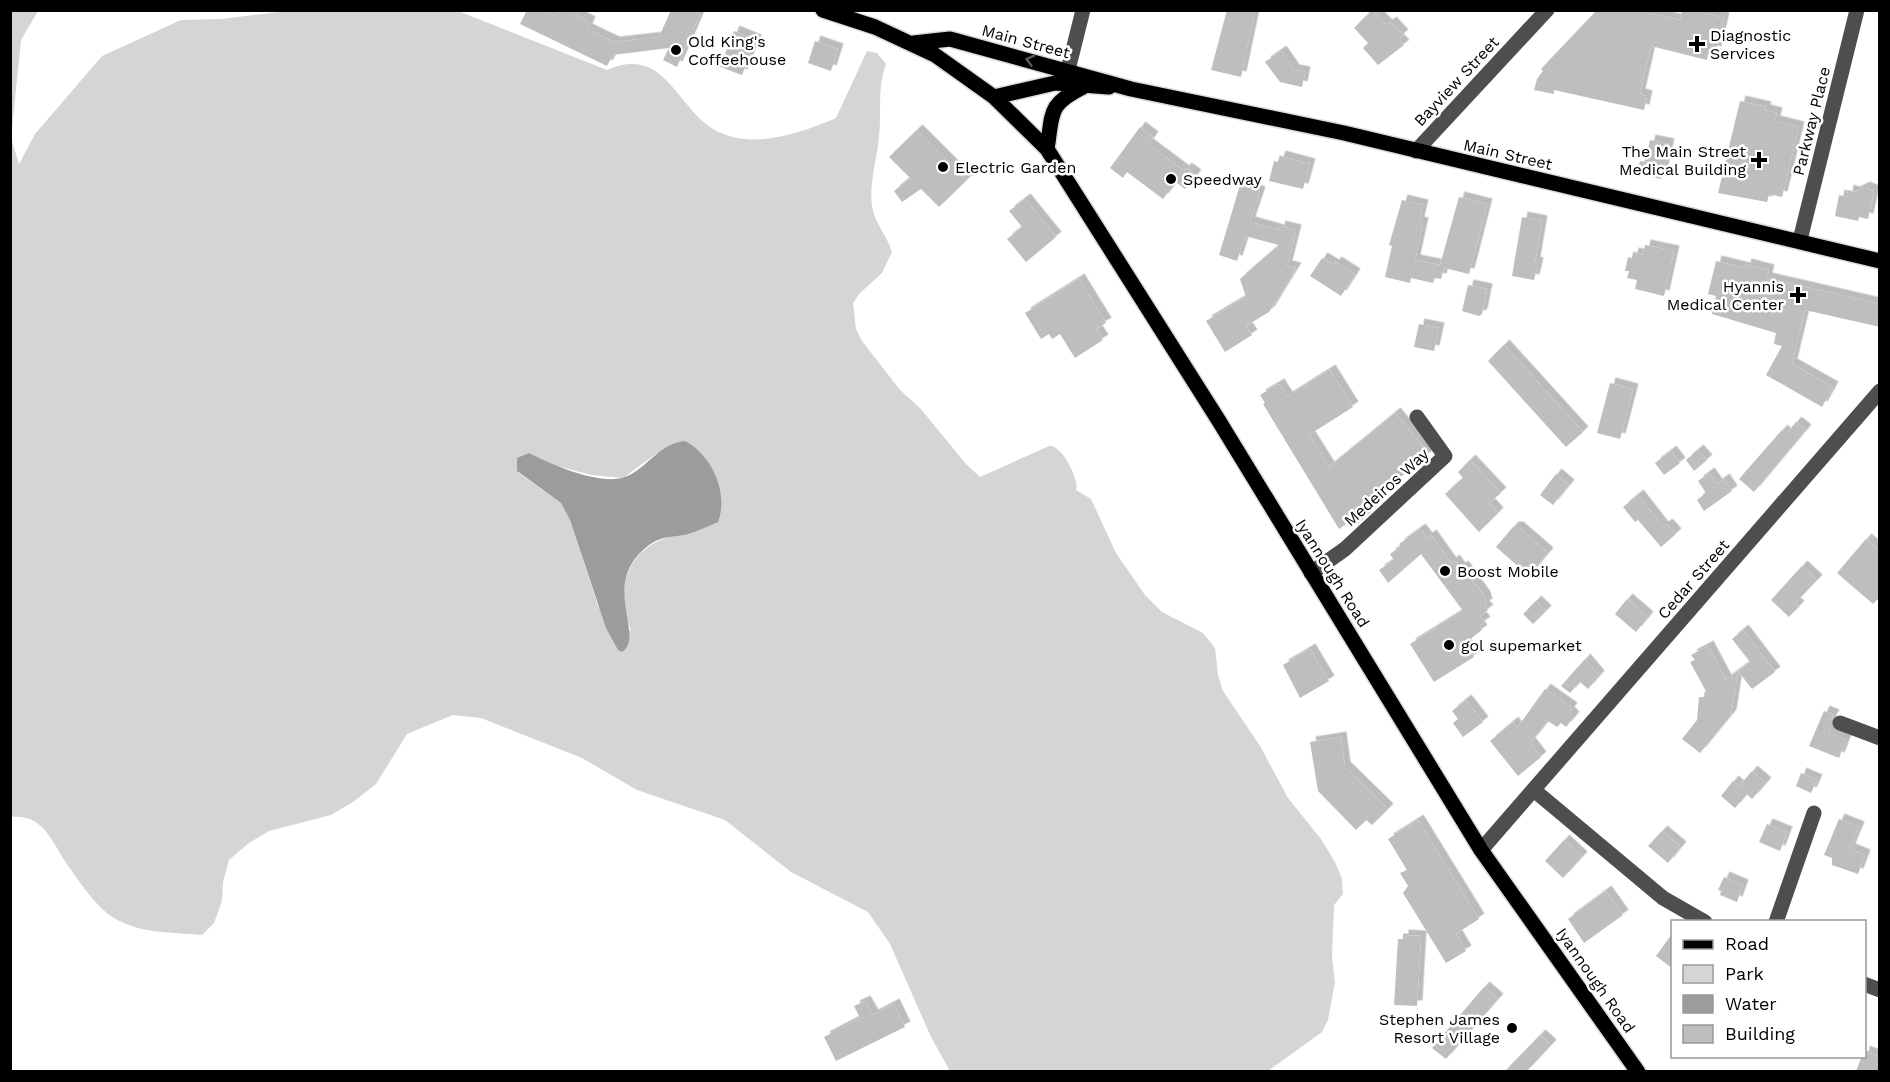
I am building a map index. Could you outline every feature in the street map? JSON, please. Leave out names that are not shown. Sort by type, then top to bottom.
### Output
[{"type":"main road","name":"Main Street","points":[[823,10],[914,44],[994,97],[1055,83],[1083,87],[1127,88]]},
{"type":"main road","name":"Main Street","points":[[914,44],[950,39],[1127,88],[1416,151],[1800,240],[1880,261]]},
{"type":"main road","points":[[1047,149],[1052,116],[1058,101],[1083,87]]},
{"type":"main road","name":"Iyannough Road","points":[[994,97],[1047,149],[1481,850],[1638,1071]]},
{"type":"street","points":[[1068,70],[1083,10]]},
{"type":"street","name":"Bayview Street","points":[[1416,151],[1547,10]]},
{"type":"street","name":"Parkway Place","points":[[1800,240],[1857,10]]},
{"type":"street","name":"Cedar Street","points":[[1481,850],[1535,791],[1880,391]]},
{"type":"street","name":"Medeiros Way","points":[[1311,573],[1345,549],[1446,456],[1417,417]]},
{"type":"street","points":[[1840,723],[1880,738]]},
{"type":"street","points":[[1535,791],[1663,898],[1703,920]]},
{"type":"street","points":[[1776,920],[1814,813]]},
{"type":"green space","points":[[294,10],[458,11],[607,70],[628,64],[644,66],[658,73],[670,84],[706,123],[721,133],[735,138],[750,139],[780,137],[836,118],[867,51],[877,53],[886,64],[883,73],[880,127],[871,198],[876,218],[892,252],[882,273],[860,293],[853,303],[856,329],[862,341],[900,390],[920,408],[966,464],[980,477],[1049,446],[1059,451],[1073,472],[1077,485],[1076,490],[1091,499],[1116,553],[1145,595],[1162,612],[1203,633],[1215,648],[1218,675],[1223,691],[1260,746],[1288,798],[1321,839],[1342,879],[1343,894],[1334,905],[1332,956],[1335,982],[1328,1020],[1322,1032],[1268,1071],[950,1071],[931,1037],[890,944],[868,912],[791,872],[725,820],[637,790],[582,758],[481,718],[453,715],[407,734],[376,784],[353,802],[331,815],[269,831],[249,843],[229,860],[223,882],[222,901],[214,923],[202,935],[141,929],[118,921],[102,909],[39,824],[22,817],[11,817],[10,11],[38,11],[21,40],[11,138],[19,164],[35,134],[102,56],[181,20],[221,19]],"holes":[[[657,453],[669,537],[654,543],[642,552],[633,562],[628,574],[624,601],[631,631],[598,606],[570,520],[561,503],[517,472],[550,464],[591,475],[623,478]]]},
{"type":"water","points":[[685,441],[703,455],[716,476],[721,499],[718,522],[688,534],[656,541],[636,558],[627,574],[624,590],[629,634],[628,644],[622,652],[618,650],[606,628],[570,520],[561,503],[517,471],[517,458],[529,453],[588,476],[622,478],[638,470],[667,447]]},
{"type":"building","points":[[527,10],[542,10],[555,16],[558,10],[567,10],[590,22],[587,29],[614,42],[659,37],[671,10],[692,10],[700,14],[677,67],[663,60],[669,48],[613,55],[607,66],[520,24]]},
{"type":"building","points":[[1227,10],[1255,10],[1241,77],[1211,70]]},
{"type":"building","points":[[1597,10],[1633,10],[1680,20],[1682,10],[1691,10],[1724,18],[1716,52],[1709,50],[1707,60],[1651,46],[1640,94],[1647,96],[1644,110],[1554,90],[1554,94],[1534,90],[1537,79],[1543,71],[1541,69]]},
{"type":"building","points":[[1375,13],[1387,25],[1391,22],[1403,35],[1398,39],[1404,45],[1378,65],[1363,48],[1368,43],[1354,28],[1367,15],[1370,18]]},
{"type":"building","points":[[734,31],[756,40],[742,75],[720,67]]},
{"type":"building","points":[[815,41],[838,49],[831,71],[808,63]]},
{"type":"building","points":[[1281,51],[1294,70],[1305,72],[1302,87],[1280,82],[1265,62]]},
{"type":"building","name":"The Main Street Medical Building","points":[[1740,101],[1766,107],[1765,110],[1777,113],[1775,121],[1799,127],[1782,197],[1769,194],[1767,202],[1718,193]]},
{"type":"building","points":[[1140,127],[1153,137],[1148,144],[1184,171],[1186,168],[1196,175],[1185,189],[1176,182],[1163,199],[1127,172],[1123,178],[1110,168]]},
{"type":"building","points":[[917,130],[967,180],[939,207],[921,189],[902,202],[894,191],[910,178],[889,157]]},
{"type":"building","points":[[1650,140],[1669,144],[1661,179],[1637,174],[1640,161],[1645,162]]},
{"type":"building","points":[[1280,156],[1310,164],[1303,189],[1269,181],[1274,161],[1278,162]]},
{"type":"building","points":[[1240,185],[1260,192],[1250,222],[1279,230],[1280,226],[1296,230],[1287,266],[1296,268],[1269,312],[1246,326],[1252,335],[1225,352],[1206,321],[1246,297],[1240,279],[1279,245],[1245,236],[1237,261],[1219,255]]},
{"type":"building","points":[[1865,187],[1874,191],[1868,219],[1859,217],[1858,221],[1835,216],[1839,195],[1847,197],[1848,190],[1854,192]]},
{"type":"building","points":[[1459,197],[1487,204],[1469,274],[1444,268],[1441,279],[1435,278],[1433,283],[1411,278],[1410,283],[1385,277],[1392,246],[1389,245],[1402,200],[1423,205],[1419,222],[1423,223],[1415,260],[1440,265]]},
{"type":"building","points":[[1025,199],[1056,237],[1026,262],[1007,239],[1022,227],[1009,211]]},
{"type":"building","points":[[1522,217],[1542,221],[1534,280],[1512,276]]},
{"type":"building","points":[[1645,245],[1674,251],[1664,296],[1635,289],[1637,280],[1627,278],[1629,271],[1625,271],[1628,257],[1632,258],[1633,253],[1643,255]]},
{"type":"building","points":[[1322,258],[1334,265],[1336,262],[1355,274],[1341,296],[1310,276]]},
{"type":"building","points":[[1716,261],[1745,268],[1746,264],[1769,270],[1767,278],[1880,304],[1880,327],[1805,310],[1792,364],[1833,387],[1822,407],[1766,375],[1782,346],[1774,344],[1776,333],[1712,314],[1716,296],[1708,294]]},
{"type":"building","points":[[1079,279],[1106,323],[1096,329],[1103,340],[1075,358],[1060,334],[1052,339],[1049,334],[1041,339],[1025,313]]},
{"type":"building","points":[[1468,285],[1487,289],[1482,314],[1479,316],[1462,311]]},
{"type":"building","points":[[1419,324],[1439,328],[1434,351],[1414,347]]},
{"type":"building","points":[[1504,345],[1583,432],[1566,447],[1488,361]]},
{"type":"building","points":[[1330,370],[1353,407],[1309,435],[1329,467],[1395,413],[1429,454],[1371,501],[1376,507],[1358,524],[1354,518],[1339,529],[1263,404],[1265,403],[1260,395],[1279,384],[1287,397]]},
{"type":"building","points":[[1610,383],[1633,389],[1620,439],[1597,433]]},
{"type":"building","points":[[1796,422],[1806,430],[1754,492],[1739,479],[1782,430],[1786,434]]},
{"type":"building","points":[[1698,450],[1707,460],[1694,471],[1686,460]]},
{"type":"building","points":[[1671,451],[1680,463],[1664,475],[1655,463]]},
{"type":"building","points":[[1470,460],[1501,493],[1489,503],[1498,513],[1479,532],[1445,494],[1463,478],[1458,472]]},
{"type":"building","points":[[1709,473],[1717,484],[1724,479],[1732,491],[1704,511],[1697,500],[1706,493],[1698,481]]},
{"type":"building","points":[[1556,474],[1569,485],[1553,505],[1540,495]]},
{"type":"building","points":[[1638,495],[1663,527],[1667,524],[1676,534],[1661,547],[1638,520],[1635,522],[1623,507]]},
{"type":"building","points":[[1513,527],[1518,527],[1548,553],[1529,576],[1496,547]]},
{"type":"building","points":[[1420,529],[1427,538],[1431,535],[1451,563],[1454,560],[1460,568],[1463,566],[1485,597],[1487,604],[1484,606],[1488,610],[1480,616],[1485,622],[1479,626],[1482,630],[1465,643],[1474,657],[1434,682],[1410,644],[1463,611],[1421,554],[1388,583],[1379,570],[1394,560],[1390,554],[1401,546],[1399,544]]},
{"type":"building","points":[[1866,539],[1880,551],[1880,597],[1873,604],[1837,573]]},
{"type":"building","points":[[1802,566],[1817,580],[1795,603],[1799,606],[1789,617],[1771,600]]},
{"type":"building","points":[[1627,599],[1648,617],[1636,632],[1615,614]]},
{"type":"building","points":[[1536,601],[1546,611],[1533,624],[1523,614]]},
{"type":"building","points":[[1743,630],[1775,672],[1752,689],[1738,671],[1750,662],[1732,639]]},
{"type":"building","points":[[1708,646],[1726,680],[1738,671],[1731,715],[1700,753],[1682,739],[1697,720],[1699,697],[1709,697],[1690,662],[1695,660],[1691,655]]},
{"type":"building","points":[[1310,649],[1329,681],[1300,698],[1283,665]]},
{"type":"building","points":[[1585,659],[1599,676],[1588,689],[1580,682],[1570,693],[1561,686]]},
{"type":"building","points":[[1545,689],[1572,708],[1569,712],[1574,717],[1566,727],[1561,723],[1557,727],[1548,721],[1530,743],[1541,757],[1518,776],[1490,741],[1513,722],[1517,728]]},
{"type":"building","points":[[1466,700],[1483,722],[1463,737],[1453,723],[1458,719],[1452,711]]},
{"type":"building","points":[[1824,711],[1834,715],[1829,733],[1846,740],[1839,758],[1809,746]]},
{"type":"building","points":[[1341,737],[1345,767],[1388,809],[1372,825],[1366,820],[1356,830],[1318,791],[1310,742]]},
{"type":"building","points":[[1752,771],[1766,783],[1752,799],[1747,794],[1735,808],[1721,796],[1733,781],[1739,786]]},
{"type":"building","points":[[1801,773],[1817,780],[1811,793],[1796,786]]},
{"type":"building","points":[[1839,819],[1859,827],[1850,849],[1865,855],[1858,874],[1832,865],[1832,858],[1824,855]]},
{"type":"building","points":[[1418,820],[1479,919],[1456,934],[1466,951],[1446,963],[1403,893],[1408,886],[1400,873],[1407,870],[1388,839]]},
{"type":"building","points":[[1767,824],[1787,832],[1780,851],[1759,842]]},
{"type":"building","points":[[1662,831],[1681,847],[1668,863],[1648,846]]},
{"type":"building","points":[[1564,840],[1582,857],[1563,878],[1545,861]]},
{"type":"building","points":[[1724,877],[1743,885],[1737,902],[1720,895],[1721,891],[1718,890]]},
{"type":"building","points":[[1606,891],[1623,915],[1584,943],[1568,919]]},
{"type":"building","points":[[1403,935],[1421,936],[1417,1006],[1394,1005],[1398,939],[1403,939]]},
{"type":"building","points":[[1671,935],[1671,967],[1656,956]]},
{"type":"building","points":[[1484,987],[1498,999],[1446,1059],[1432,1048]]},
{"type":"building","points":[[865,1001],[873,1015],[894,1004],[905,1027],[836,1061],[824,1037],[860,1018],[854,1006]]},
{"type":"building","points":[[1540,1035],[1551,1045],[1527,1071],[1505,1071]]},
{"type":"building","points":[[1866,1052],[1880,1057],[1880,1071],[1856,1071],[1861,1058],[1866,1058]]},
{"type":"place","name":"Diagnostic Services","points":[[1697,44]]},
{"type":"place","name":"Old King's Coffeehouse","points":[[676,50]]},
{"type":"place","name":"The Main Street Medical Building","points":[[1759,160]]},
{"type":"place","name":"Electric Garden","points":[[943,167]]},
{"type":"place","name":"Speedway","points":[[1171,179]]},
{"type":"place","name":"Hyannis Medical Center","points":[[1798,295]]},
{"type":"place","name":"Boost Mobile","points":[[1445,571]]},
{"type":"place","name":"gol supemarket","points":[[1449,645]]},
{"type":"place","name":"Stephen James Resort Village","points":[[1512,1028]]}]
